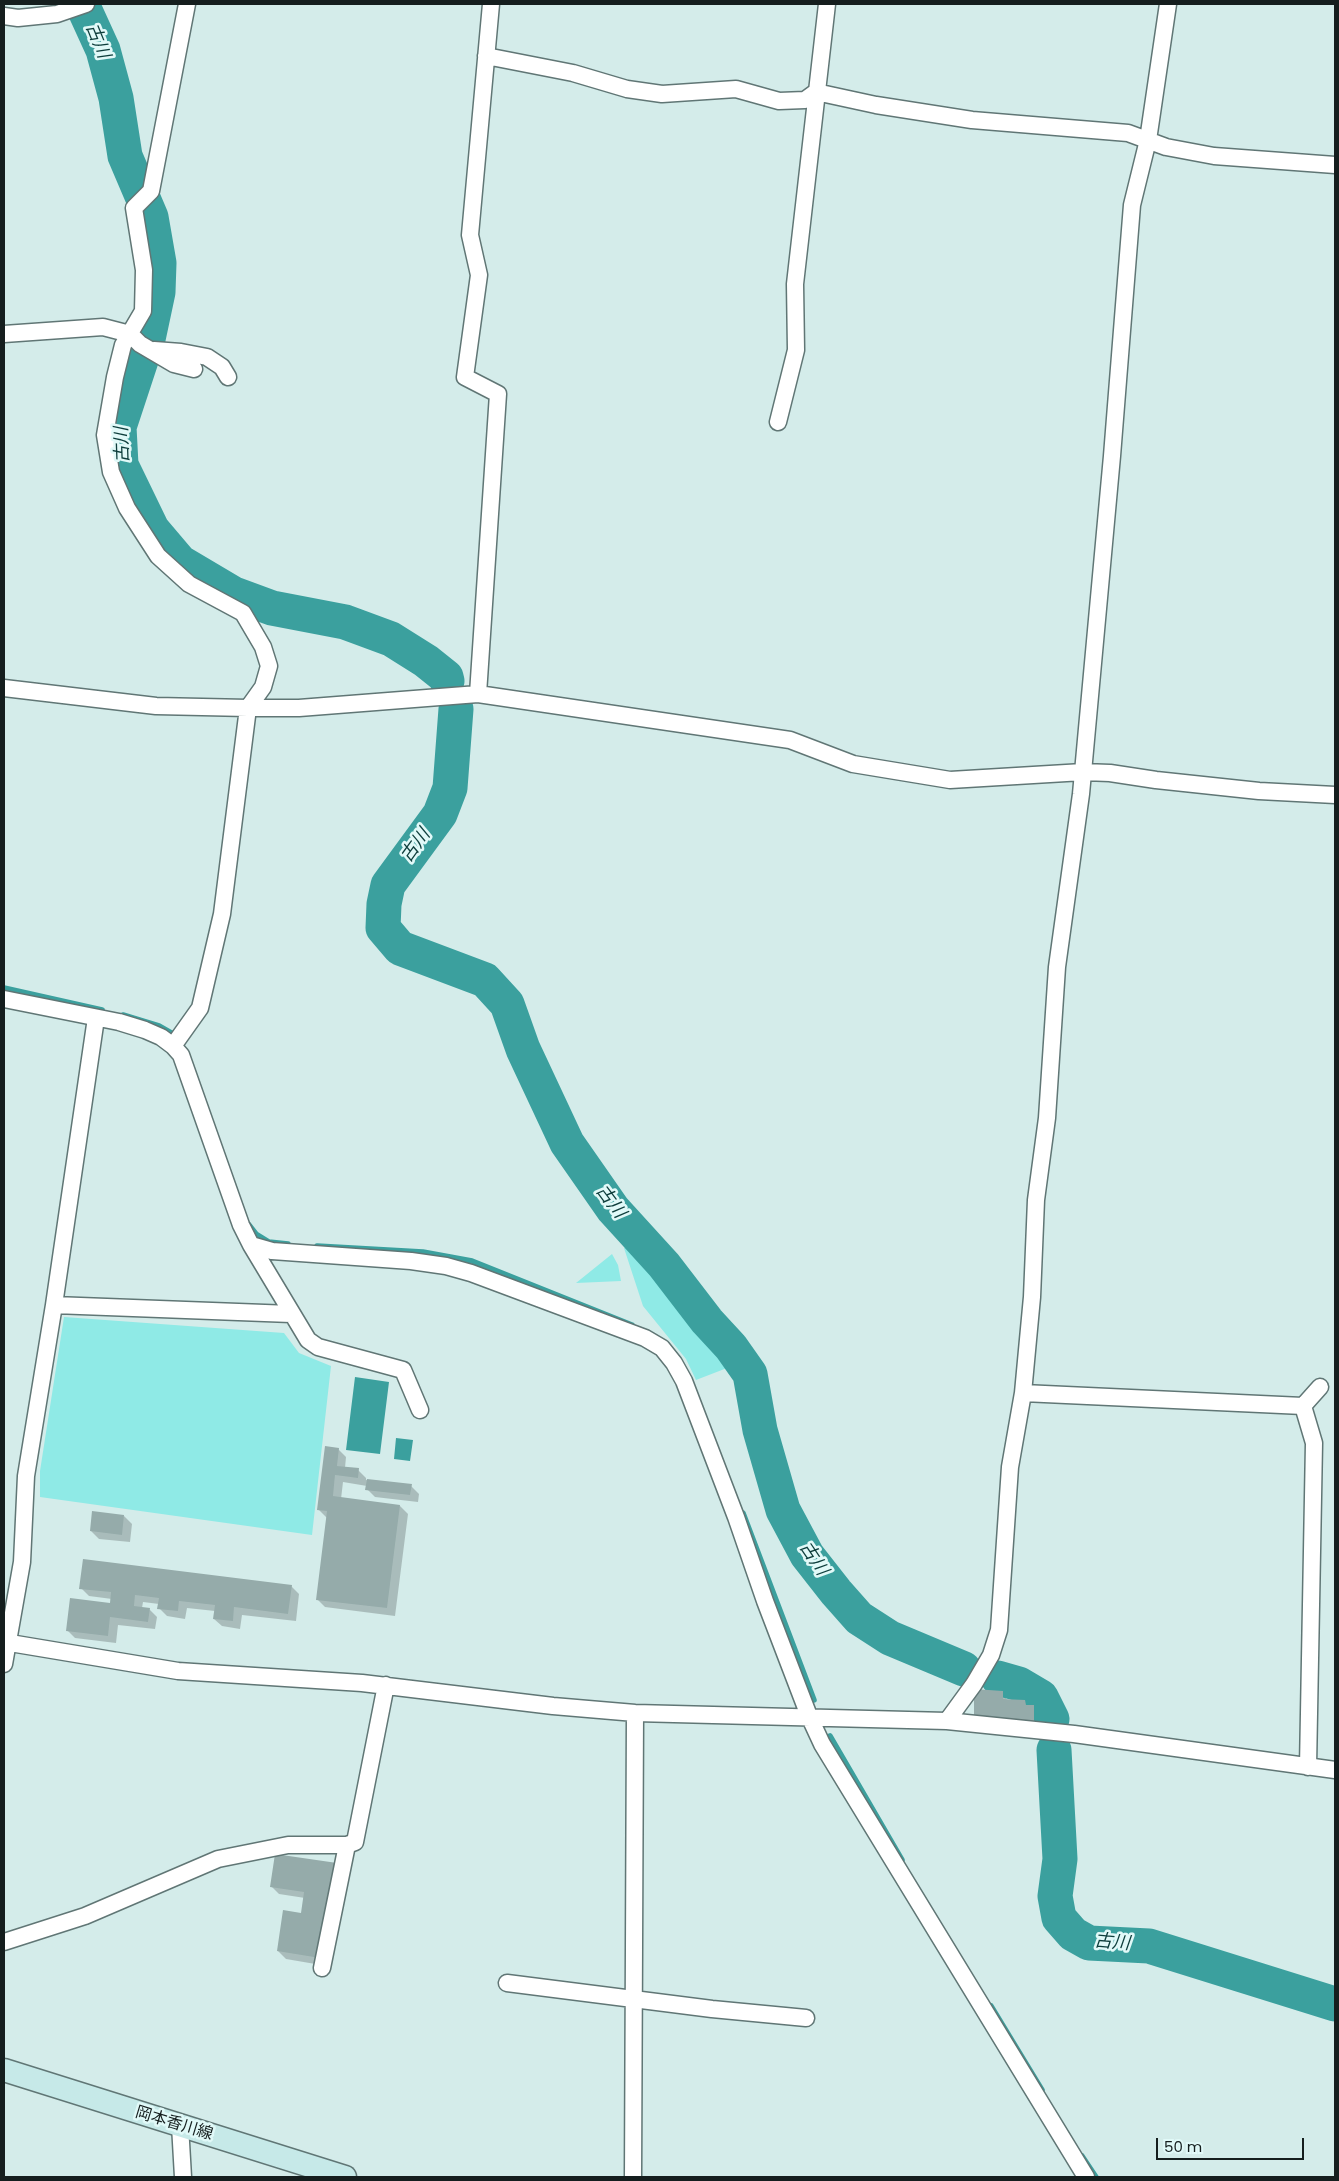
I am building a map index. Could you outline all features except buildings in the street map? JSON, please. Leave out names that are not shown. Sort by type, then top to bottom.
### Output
[{"type":"main road","name":"岡本香川線","points":[[4,2070],[345,2177]]},
{"type":"street","points":[[140,342],[144,270],[134,208],[151,191],[185,4]]},
{"type":"street","points":[[478,694],[498,394],[466,377],[480,275],[470,235],[491,4]]},
{"type":"street","points":[[778,422],[796,350],[795,284],[827,4]]},
{"type":"street","points":[[946,1721],[974,1684],[991,1655],[999,1630],[1010,1467],[1024,1393],[1032,1297],[1036,1200],[1047,1118],[1057,967],[1083,772],[1112,456],[1132,206],[1148,140],[1168,4]]},
{"type":"street","points":[[4,16],[18,18],[57,14],[80,5]]},
{"type":"street","points":[[486,56],[573,74],[627,88],[662,94],[736,90],[779,100],[805,100],[816,92],[876,105],[972,120],[1128,133],[1166,147],[1214,156],[1335,165]]},
{"type":"street","points":[[4,334],[103,327],[140,342],[206,358],[222,367],[228,377]]},
{"type":"street","points":[[173,1046],[200,1008],[222,914],[248,708],[263,687],[269,666],[263,647],[243,614],[189,584],[158,556],[127,508],[111,472],[105,435],[115,377],[123,345],[140,342],[174,364],[194,369]]},
{"type":"street","points":[[4,688],[156,706],[248,708],[299,708],[478,694],[790,740],[854,764],[950,780],[1083,772],[1110,773],[1260,791],[1335,795]]},
{"type":"street","points":[[4,999],[145,1030],[161,1037],[173,1046],[181,1055],[241,1225],[290,1314],[308,1340],[318,1347],[403,1370],[420,1410]]},
{"type":"street","points":[[4,1664],[5,1642],[22,1562],[26,1476],[54,1305],[96,1018]]},
{"type":"street","points":[[251,1245],[272,1251],[411,1261],[446,1266],[471,1273],[645,1338],[662,1348],[674,1363],[684,1381],[809,1716],[822,1744],[1086,2177]]},
{"type":"street","points":[[54,1305],[290,1314]]},
{"type":"street","points":[[1303,1406],[1320,1387]]},
{"type":"street","points":[[1024,1393],[1303,1406]]},
{"type":"street","points":[[1303,1406],[1314,1443],[1308,1767]]},
{"type":"street","points":[[5,1642],[178,1671],[386,1685],[553,1706],[635,1713],[946,1721],[1074,1734],[1335,1770]]},
{"type":"street","points":[[4,1942],[84,1916],[218,1859],[288,1845],[347,1845],[355,1842],[386,1685]]},
{"type":"street","points":[[633,2177],[635,1713]]},
{"type":"street","points":[[322,1968],[347,1845]]},
{"type":"street","points":[[507,1983],[634,1998],[712,2010],[806,2018]]},
{"type":"street","points":[[180,2125],[182,2177]]},
{"type":"shaded area","points":[[634,1246],[734,1363],[737,1375],[727,1368],[696,1380],[686,1359],[643,1306],[624,1248]]},
{"type":"shaded area","points":[[612,1254],[618,1265],[621,1281],[576,1283]]},
{"type":"shaded area","points":[[64,1317],[284,1333],[299,1353],[331,1366],[312,1535],[40,1497],[40,1471]]},
{"type":"shaded area","points":[[355,1377],[389,1382],[380,1454],[346,1450]]},
{"type":"shaded area","points":[[396,1438],[413,1440],[410,1461],[394,1459]]},
{"type":"waterway","name":"古川","points":[[82,4],[103,50],[116,98],[125,156],[151,217],[159,263],[158,292],[148,339],[119,427],[121,465],[152,529],[180,562],[234,594],[272,608],[345,622],[391,639],[426,661],[446,677],[447,681]]},
{"type":"waterway","name":"古川","points":[[456,709],[450,788],[440,814],[388,885],[384,904],[383,928],[400,948],[485,980],[507,1004],[523,1049],[567,1143],[613,1209],[664,1265],[707,1321],[731,1347],[750,1374],[760,1430],[783,1510],[807,1555],[836,1592],[859,1618],[890,1638],[964,1669]]},
{"type":"waterway","points":[[4,988],[102,1010]]},
{"type":"waterway","points":[[123,1015],[159,1026],[173,1034]]},
{"type":"waterway","points":[[249,1225],[256,1234],[269,1242],[288,1244]]},
{"type":"waterway","points":[[317,1246],[423,1252],[472,1261],[632,1325]]},
{"type":"waterway","points":[[743,1513],[814,1700]]},
{"type":"waterway","name":"古川","points":[[998,1678],[1019,1684],[1041,1697],[1052,1719]]},
{"type":"waterway","points":[[830,1736],[902,1860]]},
{"type":"waterway","name":"古川","points":[[1054,1750],[1060,1859],[1055,1896],[1059,1918],[1073,1934],[1089,1943],[1149,1946],[1335,2004]]},
{"type":"waterway","points":[[991,2006],[1042,2090]]},
{"type":"waterway","points":[[1082,2156],[1096,2177]]}]
